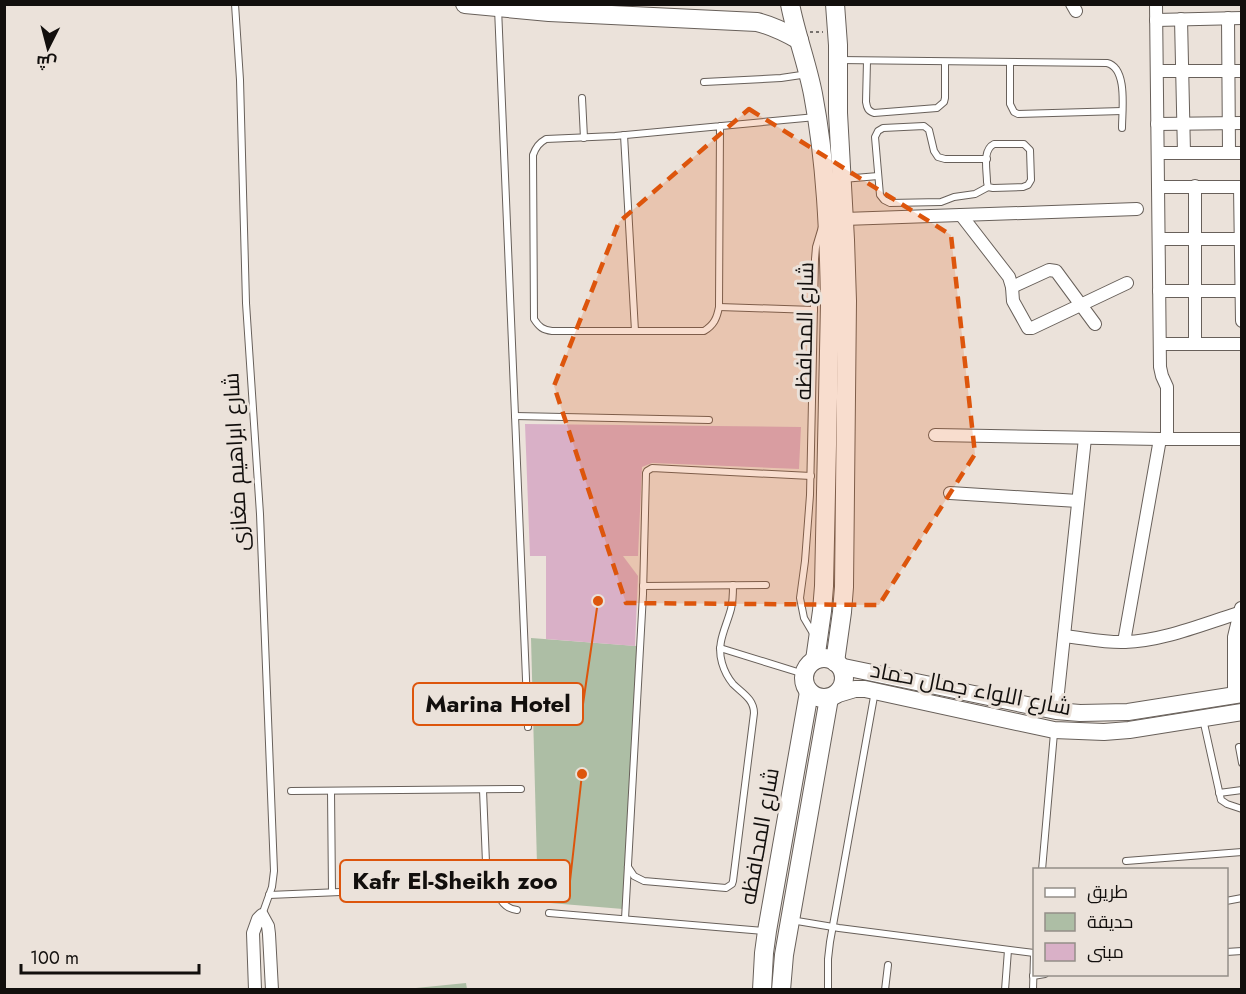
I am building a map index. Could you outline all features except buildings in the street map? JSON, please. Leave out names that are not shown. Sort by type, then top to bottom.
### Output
[{"type":"main road","points":[[465,4],[549,12],[750,21],[798,36]]},
{"type":"main road","name":"شارع المحافظه","points":[[790,4],[808,74],[836,216],[847,301],[844,587],[837,664]]},
{"type":"main road","name":"شارع المحافظه","points":[[762,990],[767,931],[809,676],[818,641],[824,586],[816,482],[821,364],[830,304],[836,216],[842,179],[835,4]]},
{"type":"main road","points":[[817,124],[839,126]]},
{"type":"main road","points":[[822,658],[837,664],[844,678],[843,684],[832,696],[818,698],[809,676],[822,658]]},
{"type":"main road","name":"شارع اللواء جمال حماد","points":[[837,664],[1056,711],[1080,713],[1128,712],[1238,695]]},
{"type":"main road","points":[[925,702],[928,684]]},
{"type":"main road","name":"شارع اللواء جمال حماد","points":[[832,696],[855,689],[875,691],[1054,730],[1088,732],[1130,730],[1242,712]]},
{"type":"main road","name":"شارع المحافظه","points":[[781,990],[790,920],[832,696]]},
{"type":"street","points":[[1124,642],[1163,439],[1167,387],[1161,372],[1160,344],[1156,4]]},
{"type":"street","points":[[1158,153],[1235,153],[1235,123],[1228,71],[1228,18]]},
{"type":"street","points":[[1156,20],[1242,18]]},
{"type":"street","points":[[1181,19],[1184,153]]},
{"type":"street","points":[[1156,71],[1242,71]]},
{"type":"street","points":[[1157,124],[1235,123]]},
{"type":"street","points":[[1195,186],[1195,344]]},
{"type":"street","points":[[1158,187],[1241,187],[1242,321]]},
{"type":"street","points":[[836,216],[961,215],[1137,209]]},
{"type":"street","points":[[961,215],[1007,273],[1015,307],[1026,327],[1030,328],[1127,283]]},
{"type":"street","points":[[1159,239],[1241,239]]},
{"type":"street","points":[[1012,287],[1053,270],[1058,273],[1095,324]]},
{"type":"street","points":[[1159,291],[1241,291]]},
{"type":"street","points":[[1160,344],[1242,344]]},
{"type":"street","points":[[935,435],[1242,439]]},
{"type":"street","points":[[1056,711],[1085,438]]},
{"type":"street","points":[[950,493],[1078,501]]},
{"type":"street","points":[[1064,636],[1124,642],[1161,636],[1240,610]]},
{"type":"street","points":[[1238,695],[1233,649],[1240,610]]},
{"type":"street","points":[[262,915],[269,934],[272,990]]},
{"type":"street","name":"شارع ابراهيم مغازى","points":[[255,990],[253,933],[262,915]]},
{"type":"lane","name":"شارع ابراهيم مغازى","points":[[235,4],[240,80],[246,303],[260,514],[273,836],[273,879],[262,915]]},
{"type":"lane","points":[[498,8],[528,727]]},
{"type":"lane","points":[[838,60],[1113,64],[1121,78],[1122,128]]},
{"type":"lane","points":[[867,61],[866,102],[867,108],[874,113],[941,106],[945,98],[945,62]]},
{"type":"lane","points":[[1010,62],[1010,104],[1014,112],[1018,114],[1122,111]]},
{"type":"lane","points":[[704,82],[768,79],[808,74]]},
{"type":"lane","points":[[582,98],[584,138]]},
{"type":"lane","points":[[720,126],[718,307],[715,321],[710,327],[704,331],[552,331],[538,326],[534,320],[533,155],[540,143],[546,139],[584,138],[720,126],[817,124]]},
{"type":"lane","points":[[987,159],[938,157],[928,130],[924,126],[883,128],[878,131],[874,140],[880,195],[890,203],[942,202],[954,196],[975,194],[988,187],[1028,185],[1030,180],[1029,147],[1024,144],[991,145],[987,150],[988,187]]},
{"type":"lane","points":[[624,135],[635,331]]},
{"type":"lane","points":[[842,179],[878,176]]},
{"type":"lane","points":[[821,364],[814,310],[816,247],[836,216]]},
{"type":"lane","points":[[718,307],[814,310]]},
{"type":"lane","points":[[514,416],[709,420]]},
{"type":"lane","points":[[625,919],[647,471],[652,468],[816,482]]},
{"type":"lane","points":[[628,867],[634,876],[644,881],[726,888],[734,881],[754,713],[753,704],[732,683],[721,661],[721,636],[732,605],[733,585]]},
{"type":"lane","points":[[643,586],[766,585]]},
{"type":"lane","points":[[720,648],[809,676]]},
{"type":"lane","points":[[828,990],[828,959],[832,927],[875,691]]},
{"type":"lane","points":[[1203,718],[1219,793],[1224,802],[1242,809]]},
{"type":"lane","points":[[1042,868],[1054,730]]},
{"type":"lane","points":[[1239,747],[1242,763]]},
{"type":"lane","points":[[291,791],[521,789]]},
{"type":"lane","points":[[483,790],[487,887]]},
{"type":"lane","points":[[1219,793],[1242,790]]},
{"type":"lane","points":[[331,791],[332,892]]},
{"type":"lane","points":[[1126,861],[1242,852]]},
{"type":"lane","points":[[269,895],[487,887],[494,890],[505,906],[517,910]]},
{"type":"lane","points":[[549,913],[767,931]]},
{"type":"lane","points":[[790,920],[1033,954]]},
{"type":"lane","points":[[1005,990],[1008,950]]},
{"type":"lane","points":[[885,990],[888,965]]},
{"type":"lane","points":[[1033,976],[1033,990]]},
{"type":"path","points":[[798,36],[837,31]]},
{"type":"highlighted area","points":[[749,109],[951,235],[975,454],[879,605],[626,603],[554,386],[619,222]]},
{"type":"green space","points":[[531,638],[637,646],[623,909],[538,902]]},
{"type":"green space","points":[[466,983],[467,989],[406,989]]},
{"type":"place","name":"Marina Hotel","points":[[598,601]]},
{"type":"place","name":"Kafr El-Sheikh zoo","points":[[582,774]]}]
